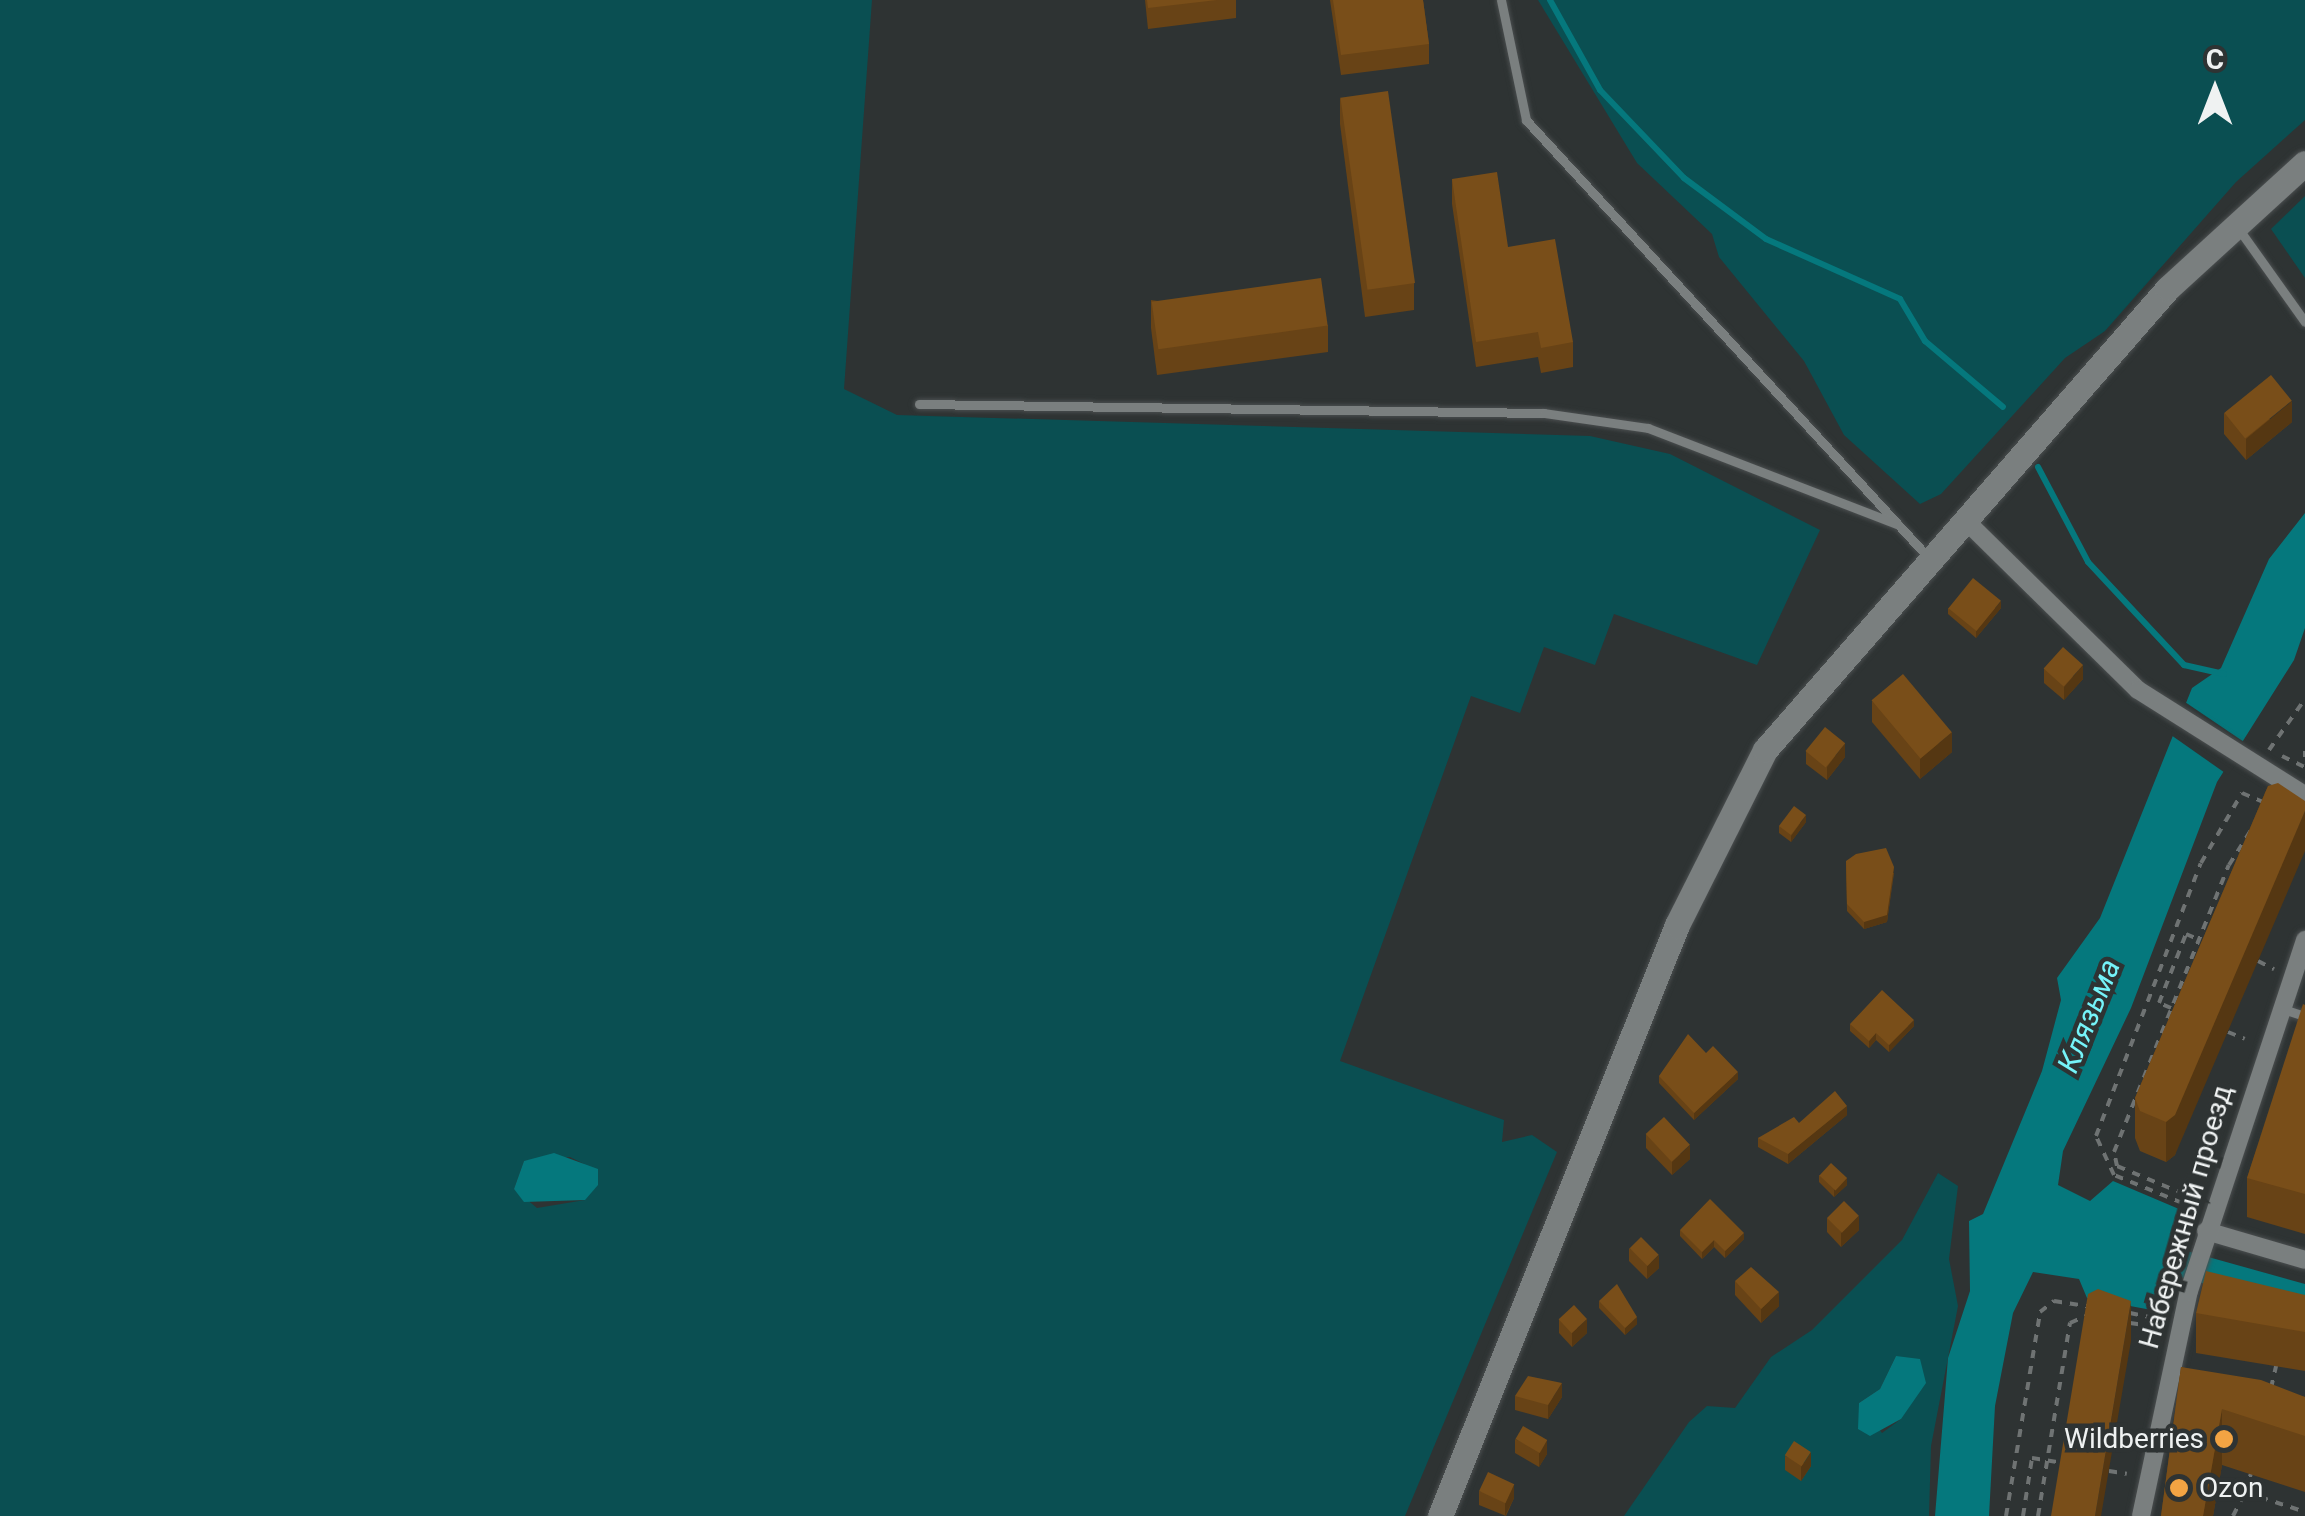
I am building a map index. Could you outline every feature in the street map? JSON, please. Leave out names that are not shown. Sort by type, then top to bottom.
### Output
[{"type":"street","points":[[1440,1516],[1728,815],[1817,685],[1932,562],[2168,288],[2302,169]]},
{"type":"street","points":[[1966,521],[2138,690],[2266,778],[2305,795]]},
{"type":"street","name":"Набережный проезд","points":[[2141,1516],[2176,1378],[2190,1284],[2305,940]]},
{"type":"street","points":[[2206,1232],[2305,1260]]},
{"type":"lane","points":[[1501,0],[1526,120],[1932,562]]},
{"type":"lane","points":[[2236,226],[2305,322]]},
{"type":"lane","points":[[919,404],[1544,414],[1648,428],[1897,524]]},
{"type":"lane","points":[[2280,1008],[2305,1016]]},
{"type":"path","points":[[2269,750],[2305,699]]},
{"type":"path","points":[[2285,758],[2305,767]]},
{"type":"path","points":[[2206,1232],[2114,1175],[2096,1142],[2160,966],[2242,793],[2269,805]]},
{"type":"path","points":[[2184,1194],[2114,1160],[2198,937],[2258,809],[2273,815]]},
{"type":"path","points":[[2188,1015],[2159,1002],[2186,934],[2208,940]]},
{"type":"path","points":[[2258,962],[2274,968]]},
{"type":"path","points":[[2160,966],[2172,970]]},
{"type":"path","points":[[2228,1032],[2246,1040]]},
{"type":"path","points":[[2006,1516],[2040,1312],[2054,1301],[2102,1309]]},
{"type":"path","points":[[2122,1312],[2160,1318]]},
{"type":"path","points":[[2038,1516],[2070,1322],[2102,1318]]},
{"type":"path","points":[[2120,1321],[2157,1328]]},
{"type":"path","points":[[2268,1399],[2277,1363]]},
{"type":"path","points":[[2023,1516],[2032,1458],[2066,1464]]},
{"type":"path","points":[[2233,1516],[2255,1462]]},
{"type":"path","points":[[2109,1471],[2128,1474]]},
{"type":"path","points":[[2245,1492],[2305,1512]]},
{"type":"path","points":[[2010,1496],[2026,1498]]},
{"type":"shaded area","points":[[0,0],[872,0],[844,389],[897,415],[1590,436],[1670,454],[1820,530],[1757,665],[1614,614],[1595,665],[1544,647],[1520,713],[1471,696],[1340,1061],[1504,1120],[1502,1142],[1532,1135],[1557,1152],[1405,1516],[0,1516]],"holes":[[[570,1157],[584,1164],[585,1200],[537,1208],[514,1189],[524,1161]]]},
{"type":"shaded area","points":[[1538,0],[2305,0],[2305,120],[2236,182],[2105,331],[2065,358],[1941,494],[1920,504],[1844,435],[1804,361],[1719,257],[1712,234],[1637,163]]},
{"type":"shaded area","points":[[2305,196],[2305,278],[2271,229]]},
{"type":"shaded area","points":[[1938,1173],[1958,1186],[1949,1259],[1958,1306],[1931,1446],[1929,1516],[1624,1516],[1689,1422],[1707,1406],[1735,1408],[1771,1357],[1812,1330],[1902,1240]],"holes":[[[1896,1356],[1901,1419],[1882,1433],[1859,1403],[1880,1389]]]},
{"type":"water","name":"Клязьма","points":[[2305,513],[2305,628],[2294,660],[2217,782],[2131,1008],[2063,1151],[2058,1185],[2090,1201],[2113,1181],[2186,1212],[2176,1248],[2305,1284],[2305,1313],[2167,1273],[2157,1311],[2087,1298],[2079,1279],[2033,1272],[2013,1313],[1995,1406],[1989,1516],[1935,1516],[1948,1358],[1970,1291],[1969,1221],[1983,1214],[2042,1071],[2061,1000],[2057,978],[2100,918],[2192,688],[2221,668],[2269,559]]},
{"type":"water","points":[[554,1153],[598,1169],[598,1185],[585,1200],[524,1202],[514,1189],[524,1161]]},
{"type":"water","points":[[1896,1356],[1920,1359],[1926,1383],[1901,1419],[1870,1436],[1858,1429],[1859,1403],[1880,1389]]},
{"type":"pier","points":[[2182,700],[2250,746],[2228,775],[2171,735]]},
{"type":"building","points":[[1147,0],[1217,0],[1148,8]]},
{"type":"building","points":[[1333,0],[1423,0],[1429,44],[1341,55]]},
{"type":"building","points":[[1388,91],[1415,283],[1367,290],[1340,98]]},
{"type":"building","points":[[1497,172],[1508,247],[1555,239],[1573,342],[1541,348],[1538,332],[1476,342],[1452,179]]},
{"type":"building","points":[[1321,278],[1328,326],[1158,349],[1152,302]]},
{"type":"building","points":[[2271,375],[2292,401],[2245,438],[2224,413]]},
{"type":"building","points":[[1973,578],[2001,601],[1976,631],[1948,608]]},
{"type":"building","points":[[2063,647],[2083,665],[2064,687],[2044,669]]},
{"type":"building","points":[[1903,674],[1952,732],[1920,759],[1872,700]]},
{"type":"building","points":[[1825,727],[1845,743],[1826,767],[1805,751]]},
{"type":"building","points":[[2278,783],[2305,801],[2305,811],[2175,1115],[2166,1122],[2140,1111],[2135,1098],[2268,786]]},
{"type":"building","points":[[1794,806],[1806,815],[1791,835],[1779,826]]},
{"type":"building","points":[[1886,848],[1894,867],[1887,915],[1864,922],[1847,904],[1846,861],[1856,854]]},
{"type":"building","points":[[1882,990],[1914,1020],[1889,1045],[1876,1033],[1869,1041],[1850,1024]]},
{"type":"building","points":[[2305,1005],[2305,1194],[2247,1178]]},
{"type":"building","points":[[1688,1034],[1706,1053],[1713,1046],[1738,1072],[1694,1113],[1659,1076]]},
{"type":"building","points":[[1835,1091],[1847,1106],[1788,1154],[1758,1138],[1794,1117],[1799,1123]]},
{"type":"building","points":[[1664,1117],[1690,1145],[1672,1162],[1646,1134]]},
{"type":"building","points":[[1831,1163],[1847,1178],[1835,1190],[1819,1175]]},
{"type":"building","points":[[1710,1199],[1744,1233],[1725,1251],[1714,1240],[1702,1252],[1680,1230]]},
{"type":"building","points":[[1844,1201],[1859,1216],[1842,1233],[1827,1218]]},
{"type":"building","points":[[1641,1237],[1659,1255],[1647,1266],[1630,1248]]},
{"type":"building","points":[[1751,1267],[1779,1292],[1761,1309],[1735,1281]]},
{"type":"building","points":[[2206,1271],[2305,1295],[2305,1332],[2196,1313]]},
{"type":"building","points":[[1617,1284],[1637,1317],[1625,1328],[1599,1301]]},
{"type":"building","points":[[2098,1289],[2131,1301],[2095,1516],[2051,1516],[2088,1294]]},
{"type":"building","points":[[1574,1305],[1587,1319],[1572,1333],[1559,1319]]},
{"type":"building","points":[[2181,1367],[2261,1380],[2305,1397],[2305,1436],[2222,1409],[2203,1516],[2161,1516]]},
{"type":"building","points":[[1528,1376],[1562,1383],[1548,1405],[1515,1396]]},
{"type":"building","points":[[1523,1426],[1547,1440],[1540,1453],[1516,1439]]},
{"type":"building","points":[[1794,1441],[1811,1452],[1802,1466],[1785,1455]]},
{"type":"building","points":[[1488,1472],[1514,1484],[1505,1503],[1479,1491]]},
{"type":"waterway","points":[[1550,0],[1600,90],[1684,178],[1766,239],[1900,299],[1925,341],[2003,407]]},
{"type":"waterway","points":[[2038,467],[2088,562],[2184,665],[2224,674]]},
{"type":"place","name":"Wildberries","points":[[2224,1439]]},
{"type":"place","name":"Ozon","points":[[2179,1488]]}]
